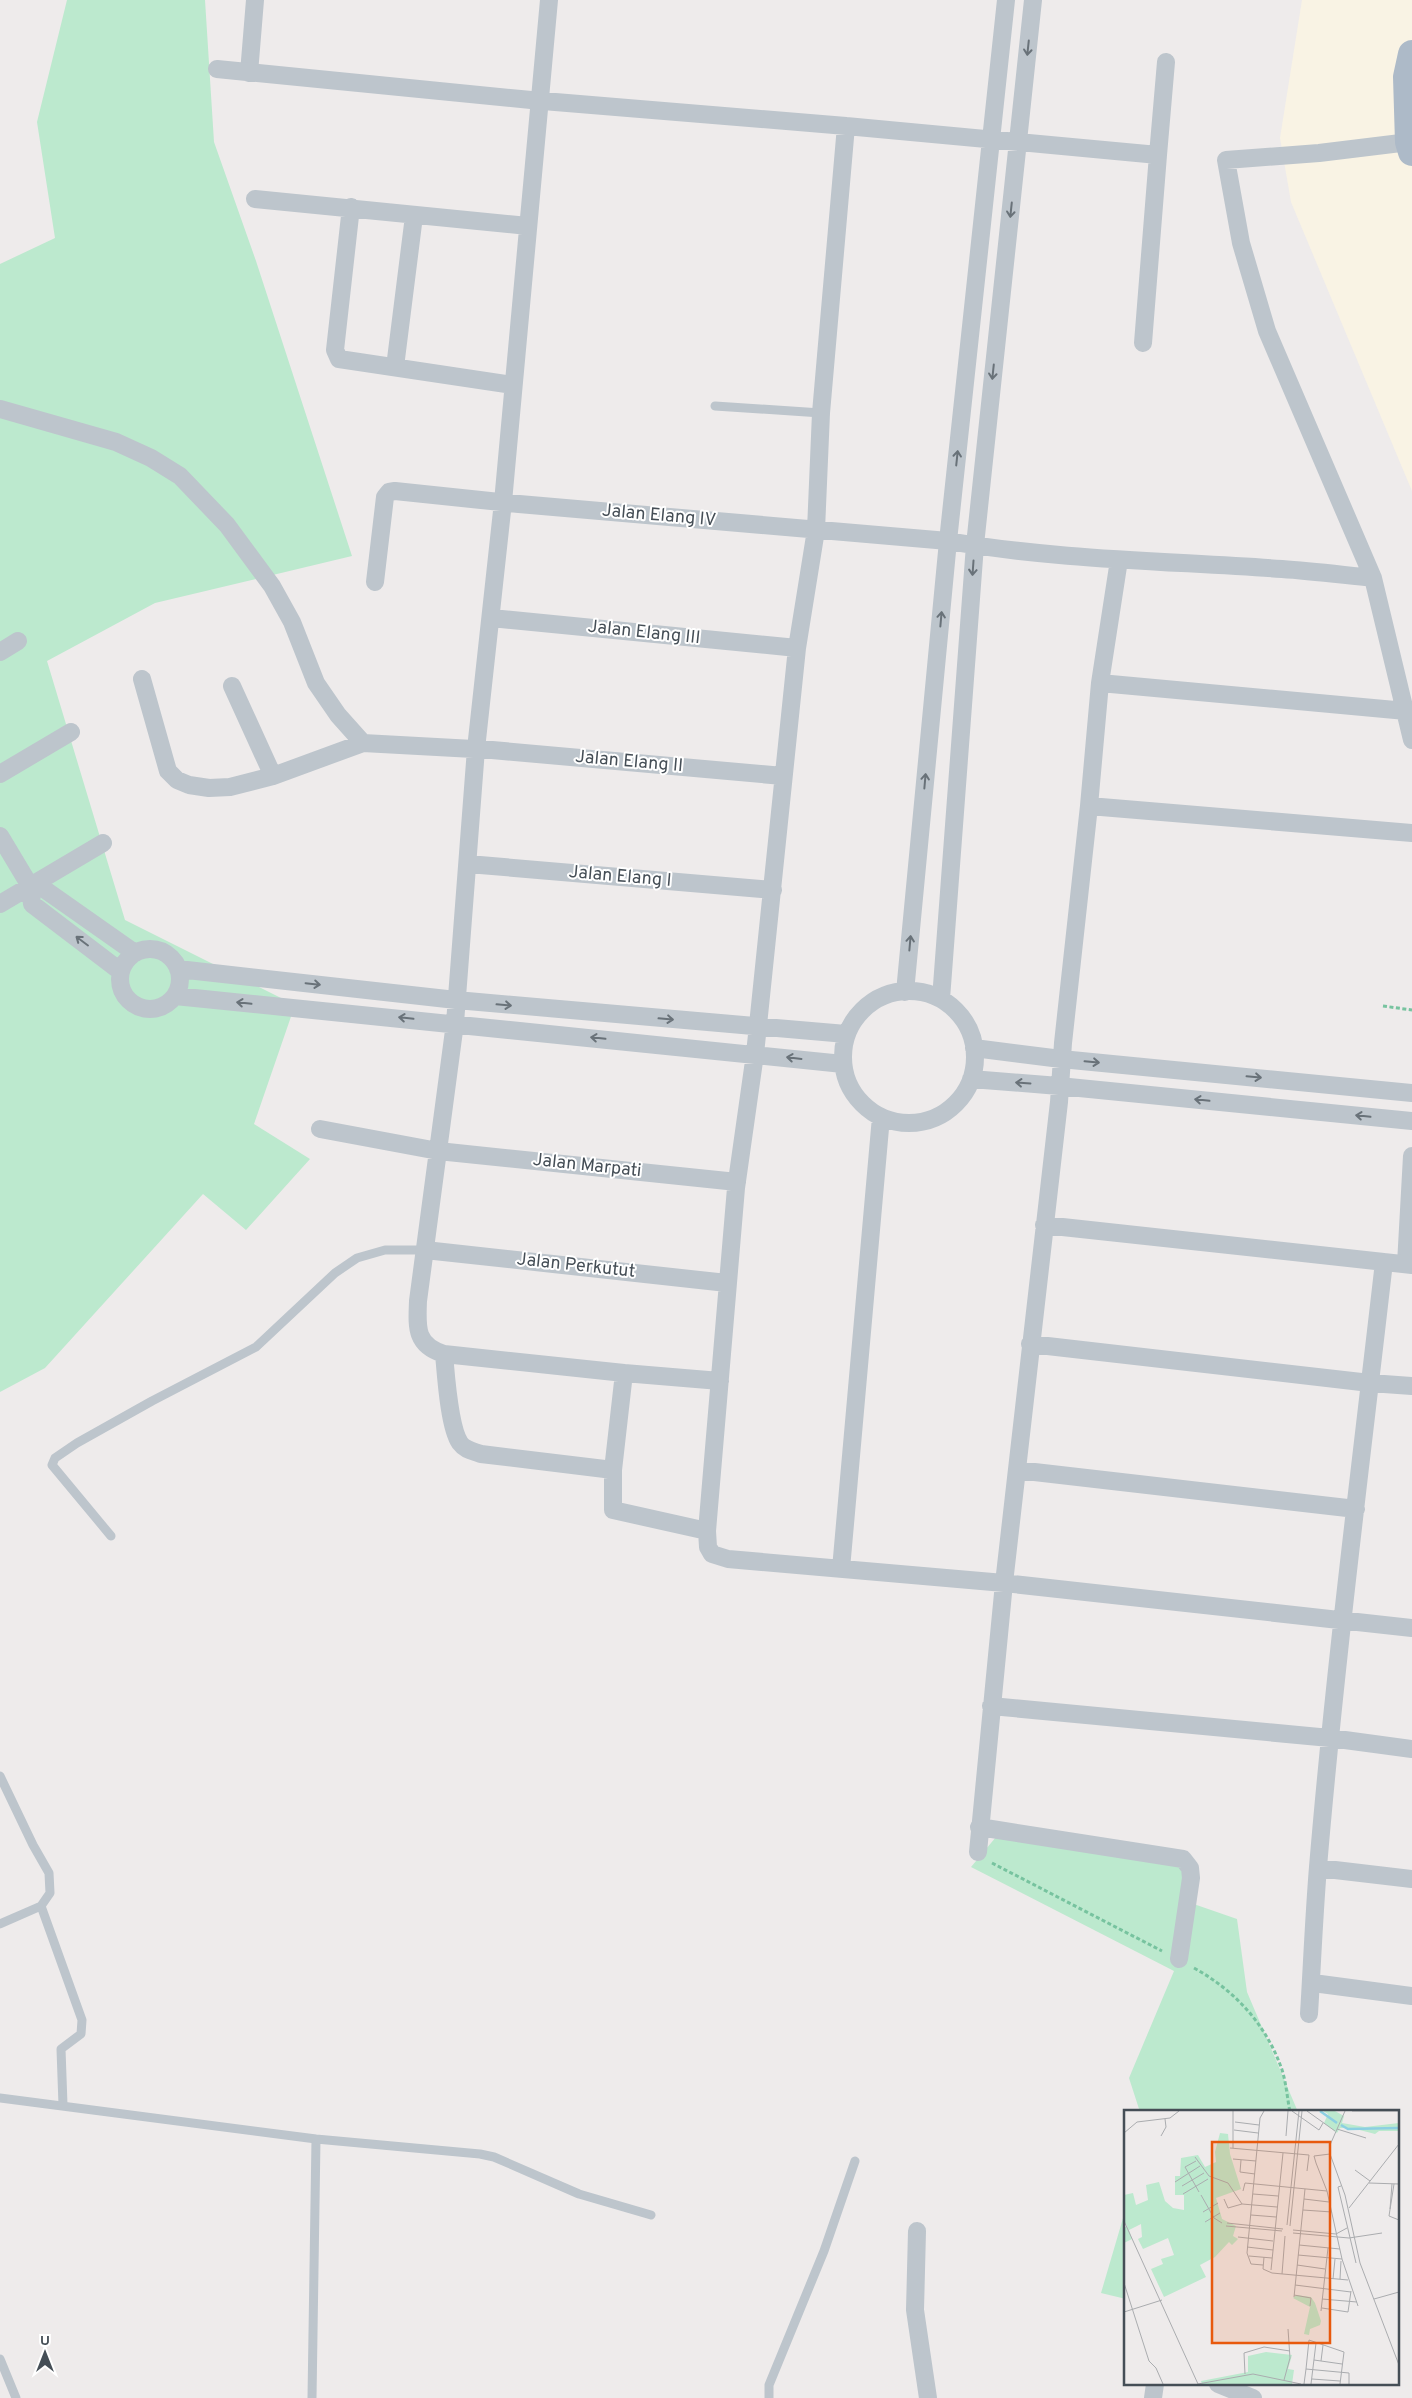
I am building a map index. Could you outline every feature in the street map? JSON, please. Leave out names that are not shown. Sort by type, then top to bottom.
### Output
[{"type":"main road","points":[[1411,146],[1407,77],[1412,54]]},
{"type":"street","points":[[249,73],[255,0]]},
{"type":"street","points":[[549,0],[503,502],[476,750],[455,1023],[418,1301],[418,1322],[422,1342],[432,1350],[444,1354],[720,1381]]},
{"type":"street","points":[[905,992],[948,540],[1006,0]]},
{"type":"street","points":[[941,1000],[975,545],[1033,0]]},
{"type":"street","points":[[1144,343],[1166,62]]},
{"type":"street","points":[[217,69],[539,101],[846,126],[1158,155]]},
{"type":"street","points":[[846,126],[821,413],[816,530],[797,648],[755,1054],[737,1182],[726,1283],[720,1381],[707,1531],[708,1547],[712,1554],[719,1557],[1004,1583],[1412,1628]]},
{"type":"street","points":[[1411,146],[1226,160],[1241,242],[1267,331],[1373,578],[1412,740]]},
{"type":"street","points":[[255,199],[528,226]]},
{"type":"street","points":[[351,207],[336,355],[339,359],[513,385]]},
{"type":"street","points":[[395,367],[414,216]]},
{"type":"street","points":[[0,409],[116,442],[151,458],[180,476],[227,525],[272,586],[292,622],[316,683],[338,715],[363,743],[273,776],[230,787],[209,788],[189,786],[177,780],[168,771],[142,679]]},
{"type":"street","name":"Jalan Elang IV","points":[[375,582],[385,497],[389,492],[948,540],[975,545],[1120,560],[1284,569],[1373,578]]},
{"type":"street","points":[[978,1852],[1004,1583],[1059,1102],[1061,1059],[1089,806],[1100,683],[1120,560]]},
{"type":"street","name":"Jalan Elang III","points":[[491,618],[797,648]]},
{"type":"street","points":[[0,652],[18,641]]},
{"type":"street","points":[[1100,683],[1406,711]]},
{"type":"street","points":[[232,686],[273,776]]},
{"type":"street","points":[[0,774],[71,732]]},
{"type":"street","name":"Jalan Elang II","points":[[363,743],[476,750],[783,776]]},
{"type":"street","points":[[1089,806],[1412,833]]},
{"type":"street","points":[[0,836],[30,886],[32,904],[120,971]]},
{"type":"street","points":[[0,904],[103,843]]},
{"type":"street","name":"Jalan Elang I","points":[[468,864],[773,890]]},
{"type":"street","points":[[30,886],[44,889],[135,953]]},
{"type":"street","points":[[152,949],[160,951],[168,955],[178,969],[180,978],[175,996],[168,1003],[151,1009],[132,1004],[121,989],[120,971],[128,957],[135,953],[152,949]]},
{"type":"street","points":[[178,969],[456,1000],[846,1034]]},
{"type":"street","points":[[905,992],[924,993],[941,1000],[963,1020],[970,1033],[974,1048],[971,1080],[964,1093],[942,1114],[912,1123],[896,1122],[881,1117],[867,1108],[855,1096],[847,1080],[843,1064],[843,1048],[846,1034],[864,1009],[876,1000],[890,994],[905,992]]},
{"type":"street","points":[[175,996],[843,1064]]},
{"type":"street","points":[[974,1048],[1061,1059],[1412,1093]]},
{"type":"street","points":[[971,1080],[1059,1086],[1412,1121]]},
{"type":"street","points":[[841,1569],[881,1117]]},
{"type":"street","name":"Jalan Marpati","points":[[320,1129],[438,1151],[737,1182]]},
{"type":"street","points":[[1044,1225],[1409,1265],[1412,1156]]},
{"type":"street","name":"Jalan Perkutut","points":[[425,1250],[726,1283]]},
{"type":"street","points":[[1309,2014],[1318,1868],[1330,1738],[1384,1262]]},
{"type":"street","points":[[1030,1344],[1370,1383],[1412,1386]]},
{"type":"street","points":[[444,1354],[451,1414],[458,1438],[467,1450],[481,1454],[613,1470]]},
{"type":"street","points":[[624,1373],[613,1470],[611,1504],[613,1510],[619,1513],[707,1531]]},
{"type":"street","points":[[1017,1470],[1356,1509]]},
{"type":"street","points":[[991,1706],[1330,1738],[1412,1749]]},
{"type":"street","points":[[979,1827],[1183,1858],[1190,1868],[1192,1878],[1179,1959]]},
{"type":"street","points":[[1318,1868],[1412,1879]]},
{"type":"street","points":[[1312,1983],[1412,1996]]},
{"type":"street","points":[[917,2231],[915,2310],[928,2398]]},
{"type":"street","points":[[1222,2386],[1247,2397]]},
{"type":"lane","points":[[715,406],[821,413]]},
{"type":"lane","points":[[111,1536],[52,1465],[55,1458],[77,1443],[152,1401],[256,1347],[335,1274],[357,1258],[385,1250],[425,1250]]},
{"type":"lane","points":[[0,1776],[33,1846],[49,1874],[50,1893],[41,1906],[0,1924]]},
{"type":"lane","points":[[41,1906],[82,2026],[81,2034],[61,2049],[63,2105]]},
{"type":"lane","points":[[0,2098],[316,2139],[464,2152],[494,2157],[579,2194],[651,2215]]},
{"type":"lane","points":[[312,2398],[316,2139]]},
{"type":"lane","points":[[769,2398],[769,2386],[824,2251],[855,2161]]},
{"type":"lane","points":[[0,2359],[16,2398]]},
{"type":"path","points":[[1383,1006],[1412,1010]]},
{"type":"path","points":[[978,1852],[999,1868],[1179,1959],[1216,1980],[1238,1999],[1260,2026],[1281,2067],[1290,2110]]},
{"type":"shaded area","points":[[1302,0],[1412,0],[1412,491],[1291,202],[1280,138]]},
{"type":"green space","points":[[67,0],[205,0],[214,142],[256,261],[352,556],[155,603],[47,661],[125,920],[295,1005],[254,1124],[310,1159],[246,1230],[203,1194],[45,1368],[0,1392],[0,264],[55,238],[37,122]]},
{"type":"green space","points":[[1006,1825],[1184,1854],[1185,1901],[1237,1919],[1247,1992],[1297,2110],[1139,2110],[1129,2078],[1174,1971],[971,1867]]},
{"type":"green space","points":[[1124,2215],[1124,2299],[1101,2293]]}]
